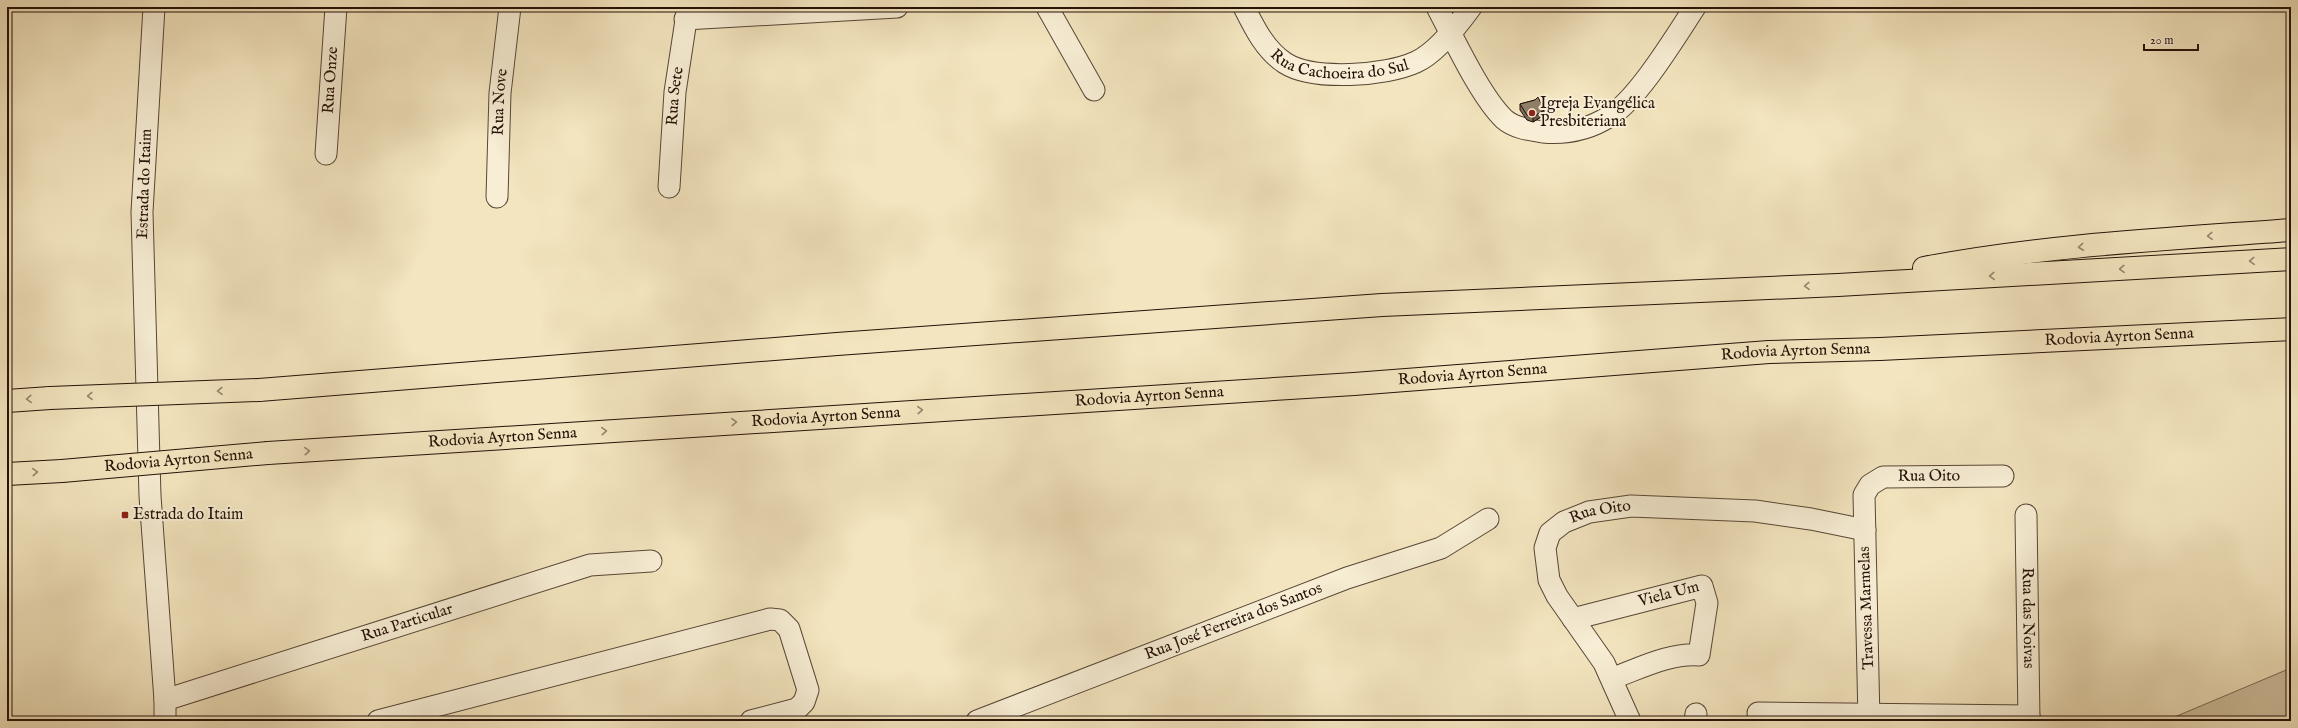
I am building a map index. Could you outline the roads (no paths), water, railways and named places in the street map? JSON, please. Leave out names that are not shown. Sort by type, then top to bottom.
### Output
[{"type":"highway","points":[[1838,285],[1971,260],[2125,242],[2291,230]]},
{"type":"highway","points":[[7,401],[259,390],[860,342],[1382,305],[1838,285],[2291,259]]},
{"type":"highway","name":"Rodovia Ayrton Senna","points":[[7,474],[62,471],[268,453],[1354,384],[1769,352],[1880,349],[2291,329]]},
{"type":"street","name":"Estrada do Itaim","points":[[154,7],[142,212],[150,496],[165,700],[165,721]]},
{"type":"street","name":"Rua Onze","points":[[326,154],[336,7]]},
{"type":"street","name":"Rua Nove","points":[[497,197],[500,92],[510,7]]},
{"type":"street","points":[[686,13],[897,7]]},
{"type":"street","points":[[1047,7],[1094,90]]},
{"type":"street","name":"Rua Cachoeira do Sul","points":[[1244,7],[1259,37],[1285,63],[1295,68],[1338,74],[1378,73],[1417,62],[1451,34],[1471,7]]},
{"type":"street","points":[[1437,7],[1486,96],[1504,119],[1516,126],[1558,134],[1584,128],[1610,116],[1615,112],[1634,94],[1695,7]]},
{"type":"street","name":"Rua Sete","points":[[669,186],[675,92],[686,13]]},
{"type":"street","name":"Rua Oito","points":[[1864,495],[1870,485],[1883,477],[2003,476]]},
{"type":"street","name":"Travessa Marmelas","points":[[1864,495],[1870,717]]},
{"type":"street","name":"Rua Oito","points":[[1630,721],[1613,678],[1557,596],[1549,580],[1545,548],[1550,533],[1564,522],[1589,512],[1631,506],[1755,511],[1811,519],[1865,530]]},
{"type":"street","name":"Rua das Noivas","points":[[2026,515],[2029,719]]},
{"type":"street","name":"Rua José Ferreira dos Santos","points":[[977,721],[1347,578],[1440,548],[1488,519]]},
{"type":"street","name":"Rua Particular","points":[[165,700],[590,565],[651,561]]},
{"type":"street","name":"Viela Um","points":[[1573,619],[1702,586],[1707,603],[1700,655],[1685,654],[1671,657],[1613,678]]},
{"type":"street","points":[[378,721],[770,619],[780,620],[788,630],[808,690],[804,702],[797,709],[751,721]]},
{"type":"street","points":[[1758,713],[1870,717],[2029,719]]},
{"type":"place","name":"Igreja Evangélica Presbiteriana","points":[[1532,113]]},
{"type":"place","name":"Estrada do Itaim","points":[[125,515]]}]
